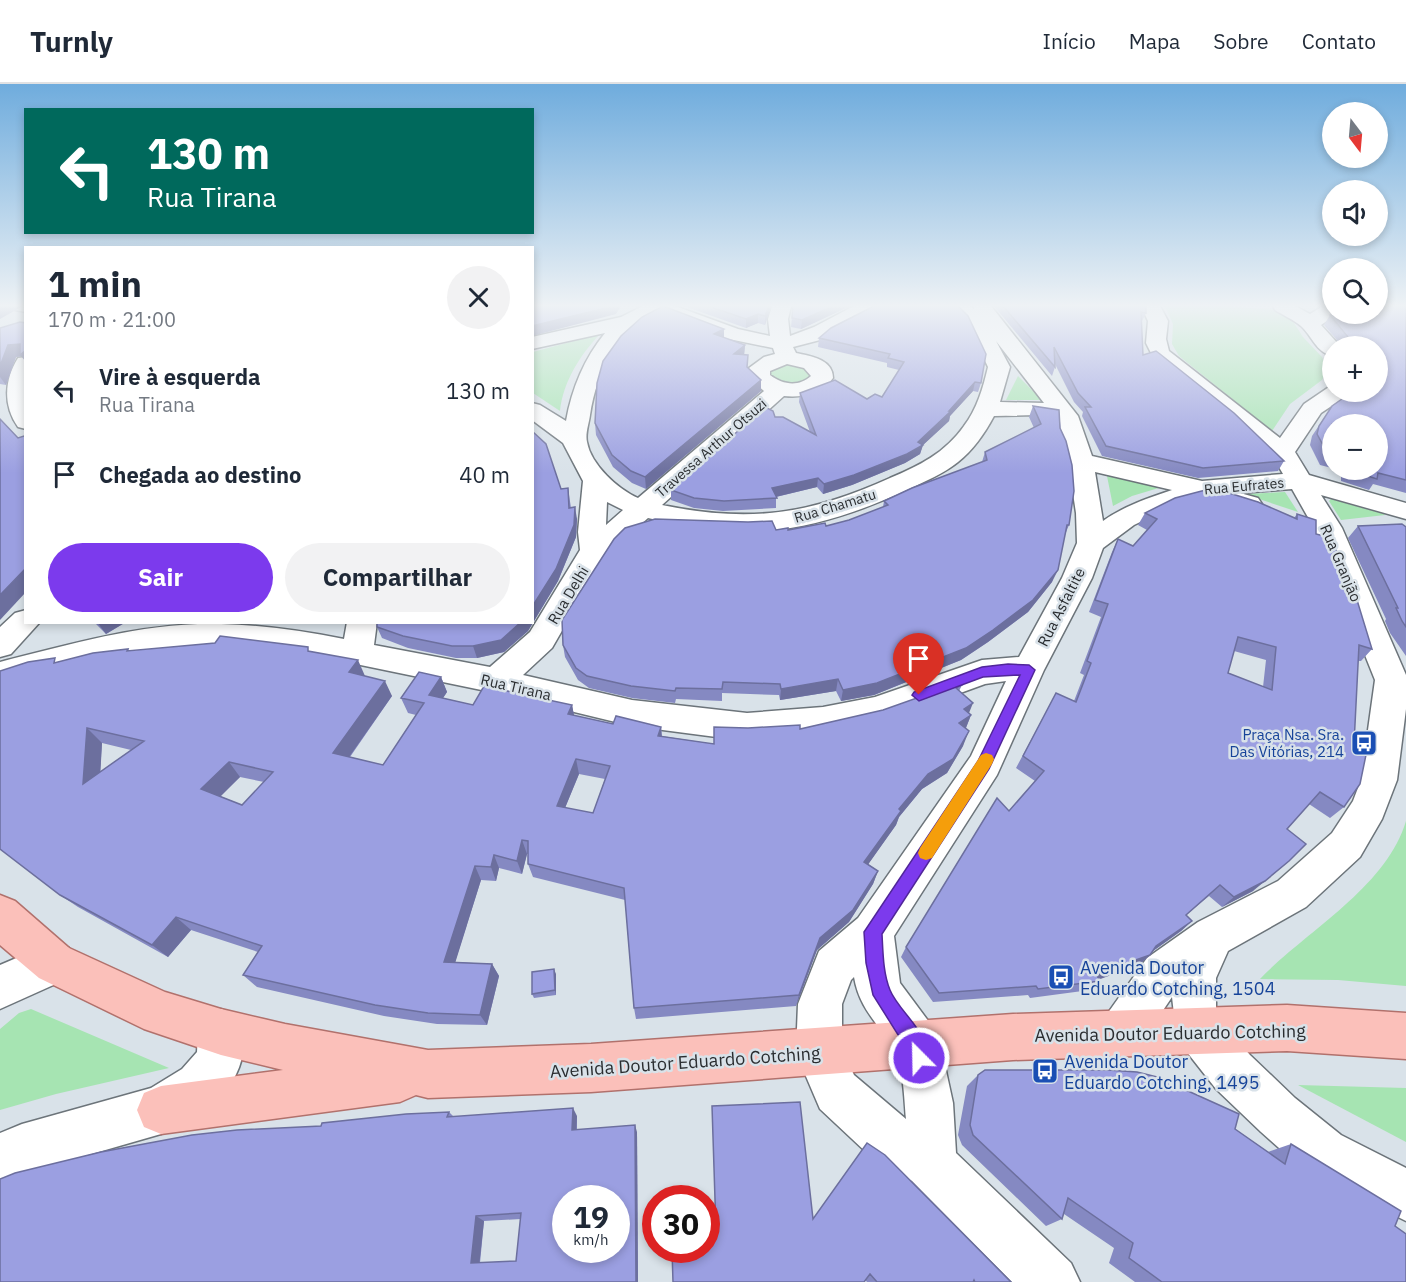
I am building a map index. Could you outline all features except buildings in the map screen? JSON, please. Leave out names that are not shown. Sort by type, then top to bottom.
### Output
[{"type":"main road","name":"Avenida Doutor Eduardo Cotching","points":[[0,915],[54,963],[160,1013],[221,1032],[285,1047],[428,1074],[591,1068],[1013,1037],[1287,1028],[1406,1036]]},
{"type":"main road","points":[[161,1110],[428,1074]]},
{"type":"street","points":[[575,442],[577,413],[586,381],[598,362]]},
{"type":"street","points":[[770,362],[758,372],[763,381],[779,389],[800,389],[810,387],[822,378],[822,372],[809,362]]},
{"type":"street","points":[[997,362],[999,367],[1029,369]]},
{"type":"street","name":"Rua Asfaltite","points":[[819,1053],[820,1004],[834,966],[873,932],[984,765],[1029,670],[1077,578],[1091,543],[1089,513],[1074,432],[1066,416],[1023,362]]},
{"type":"street","points":[[1170,362],[1282,451],[1295,436],[1312,409],[1322,402]]},
{"type":"street","name":"Rua Chamatu","points":[[575,442],[588,470],[596,478],[624,501],[643,508],[730,524],[772,524],[808,518],[848,505],[920,474],[955,453],[988,409],[999,367]]},
{"type":"street","points":[[24,368],[20,377],[24,411]]},
{"type":"street","name":"Travessa Arthur Otsuzi","points":[[643,508],[779,389]]},
{"type":"street","points":[[988,409],[1037,408],[1066,416]]},
{"type":"street","points":[[534,411],[575,442]]},
{"type":"street","name":"Rua Granjão","points":[[1282,451],[1328,528],[1398,688]]},
{"type":"street","points":[[1080,461],[1202,489],[1328,528],[1406,525]]},
{"type":"street","name":"Rua Delhi","points":[[596,478],[592,532],[601,544]]},
{"type":"street","name":"Rua Eufrates","points":[[1091,543],[1124,519],[1158,503],[1202,489],[1300,481],[1406,511]]},
{"type":"street","name":"Rua Delhi","points":[[496,681],[541,640],[601,544],[643,508]]},
{"type":"street","points":[[601,544],[678,516]]},
{"type":"street","points":[[3,663],[24,624]]},
{"type":"street","name":"Rua Tirana","points":[[3,663],[106,647],[220,634],[317,645],[359,638],[541,693],[632,713],[747,727],[823,721],[878,710],[982,672],[1008,669],[1029,670]]},
{"type":"street","name":"Rua Delhi","points":[[541,640],[541,693]]},
{"type":"street","points":[[1121,1033],[1162,973],[1213,936],[1292,894],[1346,845],[1369,808],[1379,780],[1398,688]]},
{"type":"street","points":[[873,932],[874,963],[882,995],[916,1045],[928,1101],[932,1146],[930,1163]]},
{"type":"street","points":[[1213,936],[1194,978],[1194,1007],[1199,1031],[1233,1072],[1278,1115],[1323,1153],[1406,1195]]},
{"type":"street","points":[[0,987],[54,963]]},
{"type":"street","points":[[0,1158],[22,1149],[161,1110],[200,1086],[214,1069],[222,1049],[221,1032]]},
{"type":"street","points":[[819,1053],[837,1092],[885,1135],[930,1163],[1052,1282]]},
{"type":"green space","points":[[534,362],[579,362],[569,379],[560,411],[534,394]]},
{"type":"green space","points":[[793,362],[816,374],[803,386],[768,381],[767,367]]},
{"type":"green space","points":[[1186,362],[1322,362],[1322,380],[1290,404],[1272,431]]},
{"type":"green space","points":[[1018,376],[1042,400],[1006,400]]},
{"type":"green space","points":[[1107,476],[1162,487],[1132,496],[1113,506]]},
{"type":"green space","points":[[1285,492],[1298,512],[1244,494]]},
{"type":"green space","points":[[1331,499],[1385,515],[1341,520],[1329,501]]},
{"type":"green space","points":[[1406,821],[1406,986],[1338,980],[1260,979],[1363,888],[1396,845]]},
{"type":"green space","points":[[31,1009],[169,1068],[56,1094],[0,1110],[0,1029],[19,1013]]},
{"type":"green space","points":[[1298,1085],[1406,1088],[1406,1142]]},
{"type":"slow traffic","points":[[926,853],[986,759]]},
{"type":"place","name":"Praça Nsa. Sra. Das Vitórias, 214","points":[[1364,743]]},
{"type":"place","name":"Avenida Doutor Eduardo Cotching, 1504","points":[[1061,977]]},
{"type":"place","name":"Avenida Doutor Eduardo Cotching, 1495","points":[[1045,1071]]},
{"type":"route","points":[[919,695],[982,672],[1008,669],[1029,670],[984,765],[873,932],[874,963],[882,995],[916,1045],[919,1058]]}]
